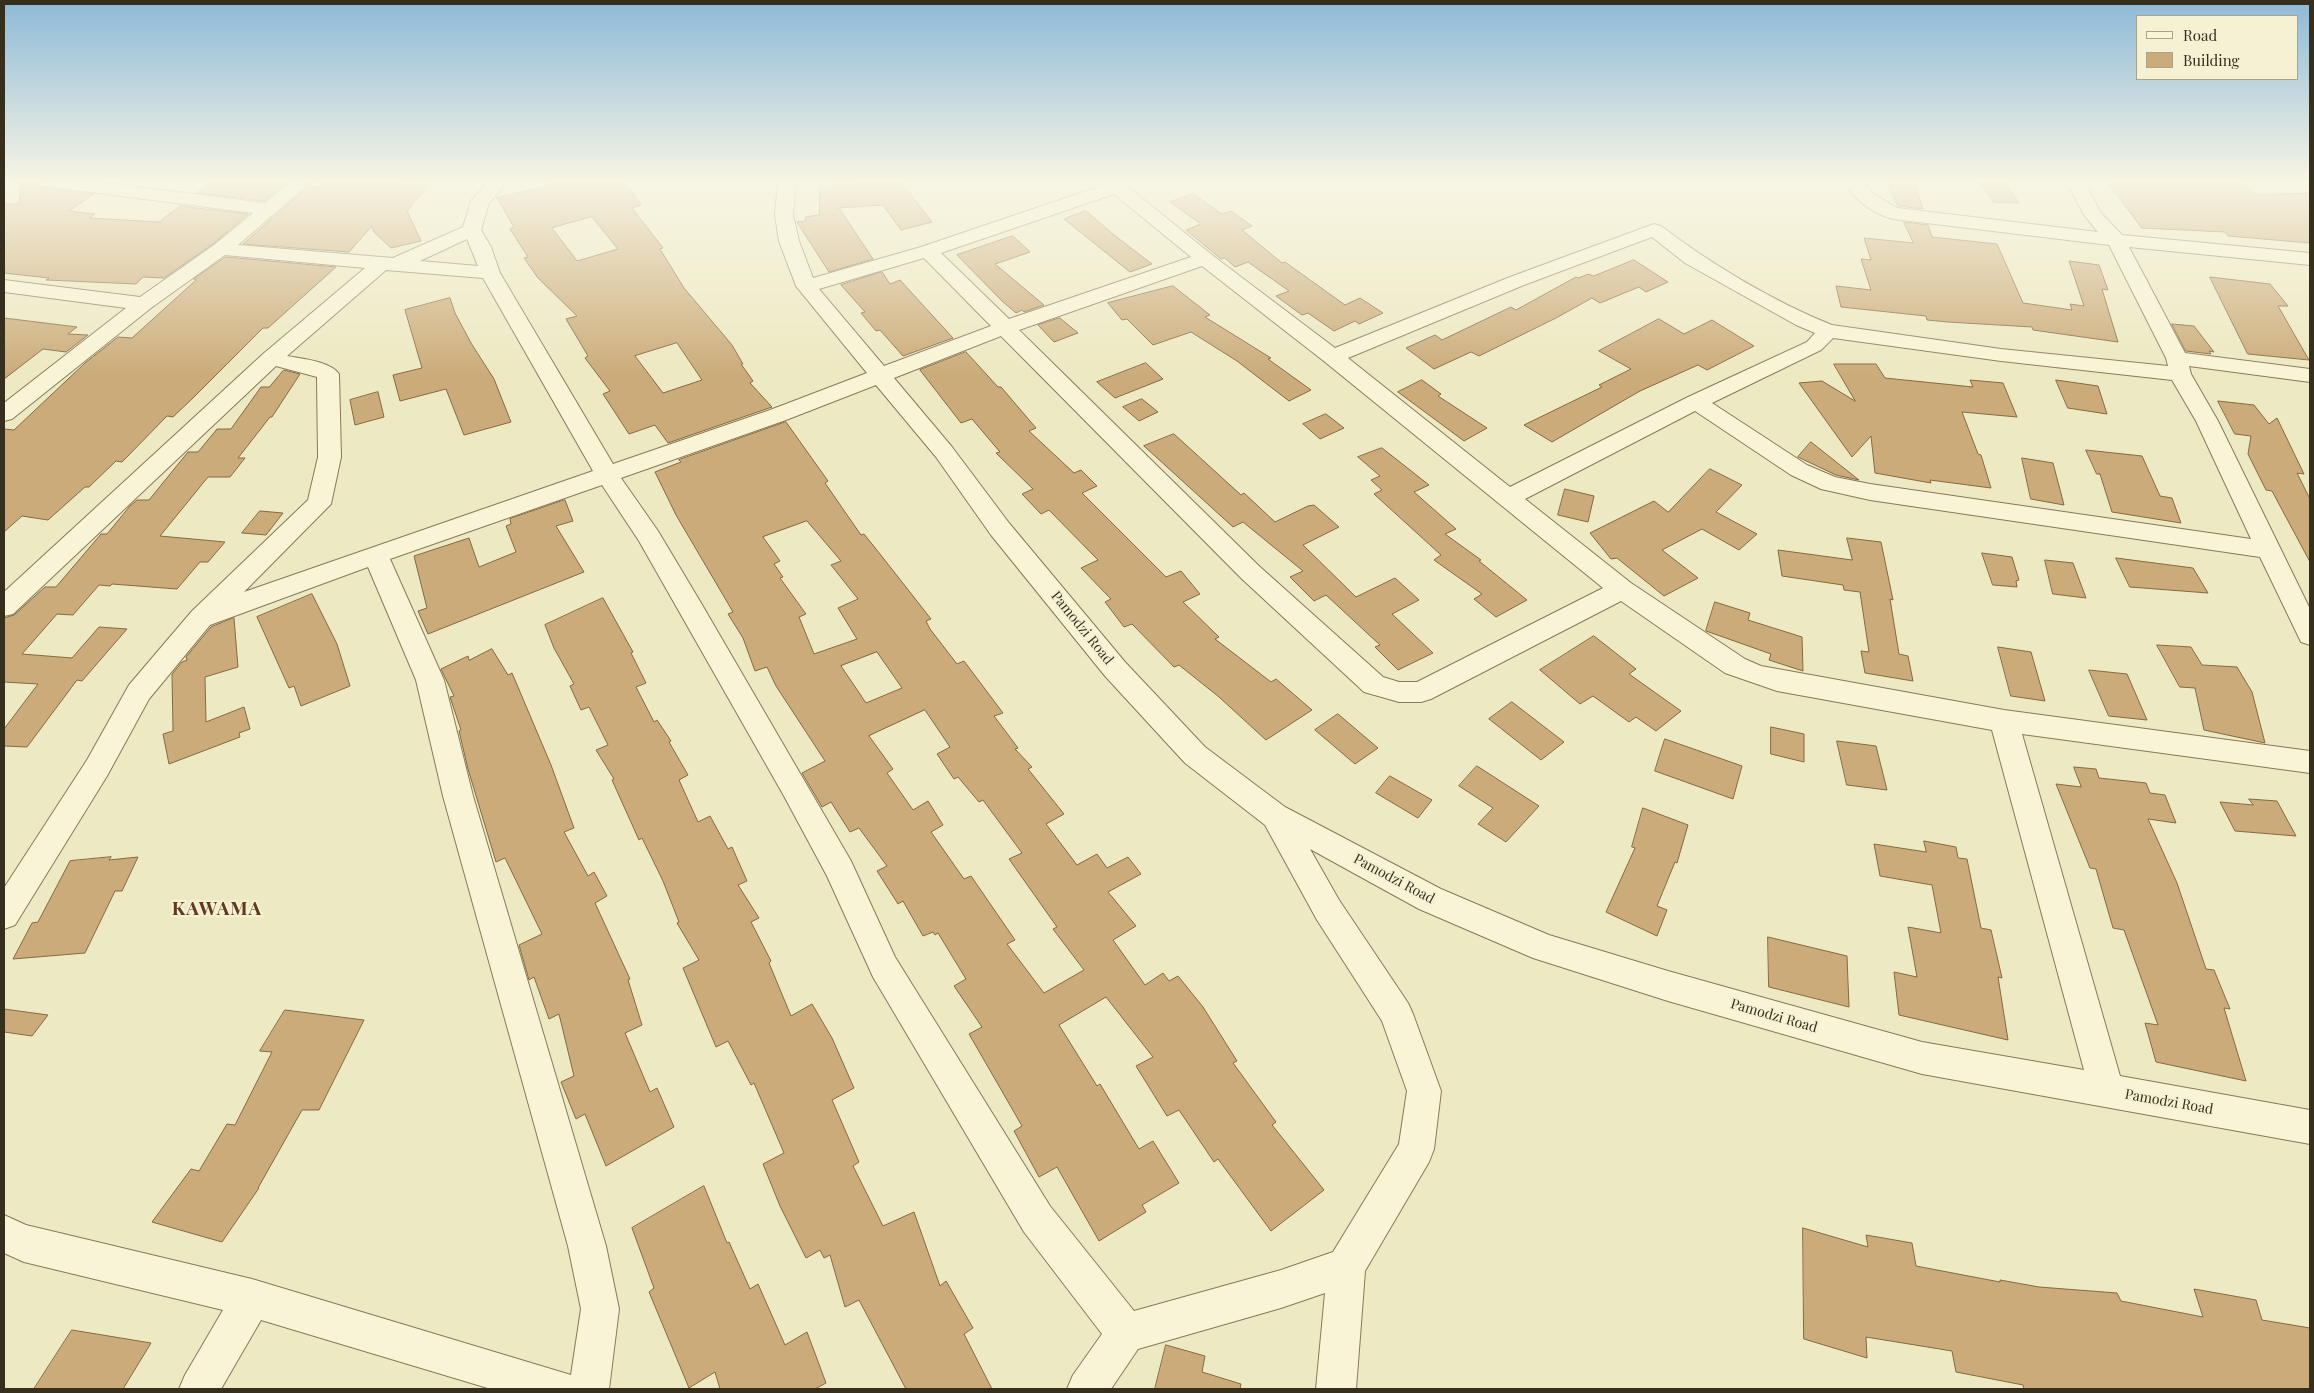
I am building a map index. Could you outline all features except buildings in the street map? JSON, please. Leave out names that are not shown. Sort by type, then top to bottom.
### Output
[{"type":"street","points":[[4,414],[144,304],[225,246]]},
{"type":"street","points":[[4,607],[271,359],[387,265],[433,246]]},
{"type":"street","points":[[480,246],[490,273],[606,473],[649,537],[692,610],[840,870],[884,967],[1037,1219],[1126,1333]]},
{"type":"street","name":"Pamodzi Road","points":[[790,246],[806,286],[944,452],[1000,529],[1116,669],[1195,754],[1275,816],[1430,899],[1544,948],[1922,1058],[2310,1127]]},
{"type":"street","points":[[806,286],[942,246]]},
{"type":"street","points":[[1189,246],[1333,357],[1622,589],[1735,666],[1777,681],[2004,721],[2310,762]]},
{"type":"street","points":[[1333,357],[1517,281],[1611,246]]},
{"type":"street","points":[[1675,246],[1692,259],[1803,321],[1828,331],[2002,355],[2310,375]]},
{"type":"street","points":[[2119,246],[2207,421],[2310,635]]},
{"type":"street","points":[[2177,246],[2310,259]]},
{"type":"street","points":[[221,249],[490,273]]},
{"type":"street","points":[[928,251],[1250,572],[1374,685],[1399,692],[1421,692],[1622,589]]},
{"type":"street","points":[[201,618],[280,588],[606,473],[778,415],[1004,328],[1205,259]]},
{"type":"street","points":[[4,286],[144,304]]},
{"type":"street","points":[[1509,497],[1696,402],[1814,346],[1828,331]]},
{"type":"street","points":[[4,915],[97,768],[139,692],[201,618],[319,504],[324,492],[332,427],[328,374],[313,368],[271,359]]},
{"type":"street","points":[[1696,402],[1799,470],[1829,483],[1870,492],[2268,550]]},
{"type":"street","points":[[376,555],[430,680],[458,796],[587,1246],[600,1309],[590,1389]]},
{"type":"street","points":[[256,564],[280,588]]},
{"type":"street","points":[[2004,721],[2107,1091]]},
{"type":"street","points":[[1275,816],[1328,910],[1396,1014],[1424,1091],[1416,1149],[1394,1190],[1346,1267],[1336,1389]]},
{"type":"street","points":[[11,1242],[252,1298],[557,1389]]},
{"type":"street","points":[[1087,1389],[1126,1333],[1281,1289],[1346,1267]]},
{"type":"street","points":[[199,1389],[252,1298]]},
{"type":"district","name":"KAWAMA","points":[[217,909]]}]
